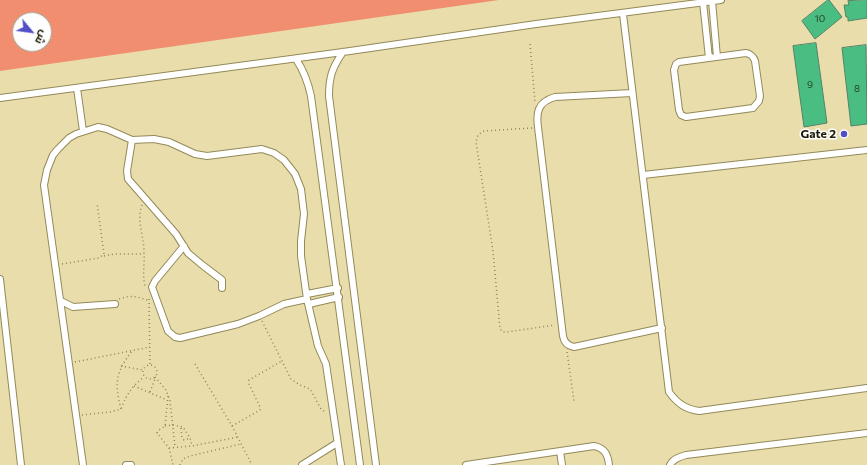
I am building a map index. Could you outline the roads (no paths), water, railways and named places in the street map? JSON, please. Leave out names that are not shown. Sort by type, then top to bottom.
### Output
[{"type":"street","points":[[0,98],[296,59],[536,24],[622,14],[720,0]]},
{"type":"street","points":[[712,1],[717,57]]},
{"type":"street","points":[[703,2],[709,58]]},
{"type":"street","points":[[622,14],[669,392],[678,402],[690,409],[699,411],[867,388]]},
{"type":"street","points":[[343,52],[334,66],[329,80],[329,96],[376,465]]},
{"type":"street","points":[[746,53],[750,54],[755,61],[760,96],[757,105],[753,108],[686,117],[684,116],[678,110],[674,67],[679,62],[709,58],[746,53]]},
{"type":"street","points":[[296,59],[303,70],[311,96],[338,288],[360,465]]},
{"type":"street","points":[[77,88],[83,131]]},
{"type":"street","points":[[632,92],[555,98],[547,100],[541,105],[536,116],[562,324],[565,342],[574,346],[662,328]]},
{"type":"street","points":[[90,465],[82,462],[64,320],[44,185],[50,162],[58,149],[69,138],[83,131],[98,127],[107,129],[132,140],[154,139],[169,142],[195,154],[207,156],[262,149],[274,153],[284,160],[295,174],[301,189],[304,214],[300,248],[308,299],[318,346],[326,364],[341,465]]},
{"type":"street","points":[[132,140],[127,175],[128,179],[176,234],[194,259],[222,280],[222,288]]},
{"type":"street","points":[[643,175],[867,150]]},
{"type":"street","points":[[184,246],[154,281],[152,287],[168,331],[175,337],[184,338],[238,324],[289,303],[308,299],[339,297]]},
{"type":"street","points":[[0,279],[2,308],[21,465]]},
{"type":"street","points":[[308,299],[338,288]]},
{"type":"street","points":[[61,301],[64,304],[73,307],[112,304]]},
{"type":"street","points":[[64,320],[73,307]]},
{"type":"street","points":[[670,465],[678,457],[686,455],[867,433]]},
{"type":"street","points":[[302,465],[337,443]]},
{"type":"street","points":[[466,465],[594,446],[599,447],[606,453],[609,465]]},
{"type":"street","points":[[560,451],[562,465]]},
{"type":"street","points":[[126,465],[131,465]]},
{"type":"place","name":"Gate 2","points":[[844,134]]}]
